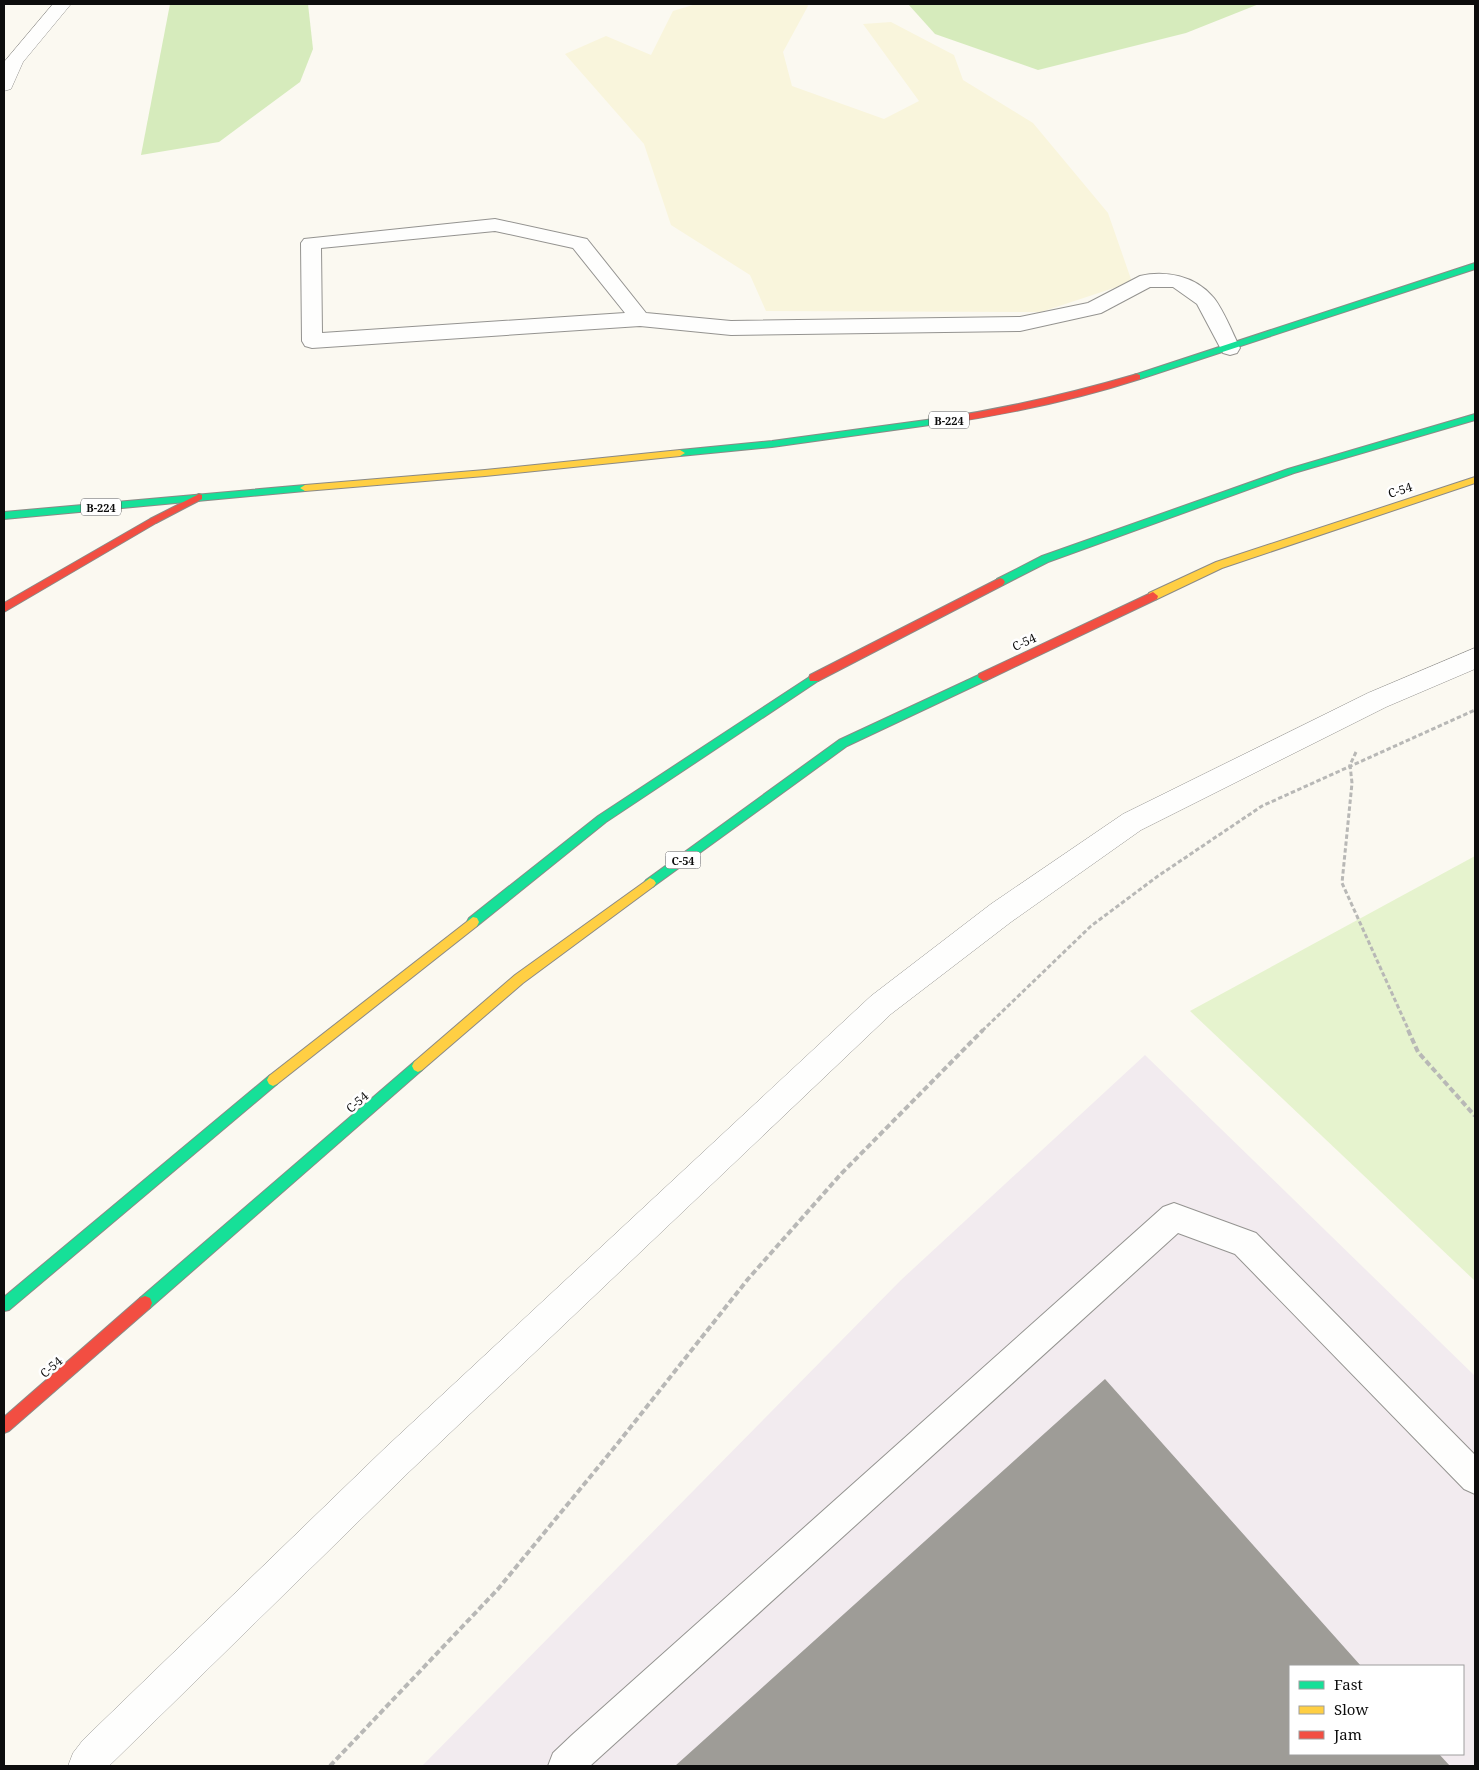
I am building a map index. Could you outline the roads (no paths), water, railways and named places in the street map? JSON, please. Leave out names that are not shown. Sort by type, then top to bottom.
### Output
[{"type":"main road","name":"B-224","points":[[4,516],[514,470],[772,444],[977,416],[1100,389],[1230,348],[1475,266]]},
{"type":"main road","points":[[4,1305],[266,1086],[602,819],[825,671],[1044,559],[1292,471],[1475,417]]},
{"type":"main road","name":"C-54","points":[[4,1426],[519,979],[843,743],[1219,565],[1475,480]]},
{"type":"main road","points":[[4,608],[153,520],[199,497]]},
{"type":"street","points":[[4,85],[14,61],[62,4]]},
{"type":"street","points":[[86,1766],[96,1753],[404,1453],[881,1005],[1000,913],[1132,822],[1377,700],[1475,658]]},
{"type":"lane","points":[[640,319],[580,243],[495,225],[311,243],[312,341],[640,319],[731,328],[1020,324],[1094,308],[1147,281],[1177,280],[1205,300],[1230,348]]},
{"type":"lane","points":[[566,1766],[599,1734],[1174,1216],[1245,1243],[1475,1478]]}]
